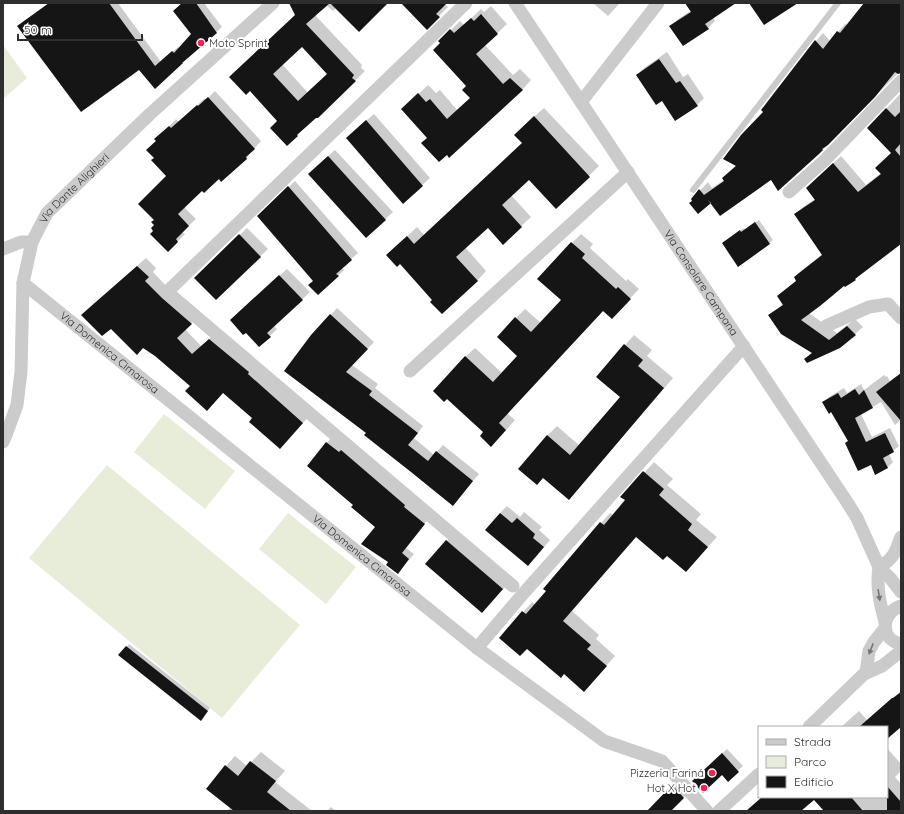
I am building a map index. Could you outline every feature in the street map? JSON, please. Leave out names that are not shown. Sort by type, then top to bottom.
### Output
[{"type":"street","name":"Via Dante Alighieri","points":[[3,442],[17,405],[21,372],[23,283],[32,242],[47,213],[150,114],[273,3]]},
{"type":"street","points":[[466,3],[167,292],[513,586]]},
{"type":"street","name":"Via Consolare Campana","points":[[515,3],[857,518],[878,567],[891,579],[901,592]]},
{"type":"street","points":[[581,102],[658,3]]},
{"type":"street","points":[[789,192],[825,160],[901,81]]},
{"type":"street","points":[[410,371],[628,172]]},
{"type":"street","points":[[3,249],[21,242],[32,242]]},
{"type":"street","name":"Via Domenica Cimarosa","points":[[23,283],[478,648],[604,741],[662,761],[707,811]]},
{"type":"street","points":[[826,326],[869,306],[888,304],[901,318]]},
{"type":"street","points":[[478,648],[522,595],[744,346]]},
{"type":"street","points":[[878,567],[888,562],[893,557],[901,537]]},
{"type":"street","name":"Via Consolare Campana","points":[[878,567],[877,581],[885,625]]},
{"type":"street","points":[[866,673],[869,652],[874,642],[885,625],[890,612],[901,606]]},
{"type":"street","points":[[885,625],[887,634],[891,639],[901,644]]},
{"type":"street","points":[[810,726],[866,673],[882,666],[901,651]]},
{"type":"street","points":[[719,811],[758,775]]},
{"type":"lane","points":[[693,190],[838,3]]},
{"type":"green space","points":[[3,45],[27,78],[3,99]]},
{"type":"green space","points":[[164,414],[235,471],[205,509],[134,452]]},
{"type":"green space","points":[[107,465],[300,625],[222,718],[29,558]]},
{"type":"green space","points":[[288,513],[356,567],[326,604],[259,549]]},
{"type":"building","points":[[49,3],[109,3],[155,66],[172,51],[174,53],[191,34],[173,11],[182,3],[196,3],[217,33],[155,89],[139,70],[81,112],[17,26]]},
{"type":"building","points":[[289,3],[330,3],[306,24],[354,75],[352,78],[356,81],[287,146],[270,128],[277,121],[250,91],[246,95],[229,77],[295,15]],"holes":[[[302,47],[327,74],[298,101],[273,74]]]},
{"type":"building","points":[[330,3],[388,3],[359,32]]},
{"type":"building","points":[[401,3],[447,3],[436,14],[440,17],[427,30]]},
{"type":"building","points":[[685,3],[736,3],[705,24],[709,29],[683,46],[669,26],[691,12]]},
{"type":"building","points":[[749,3],[798,3],[764,25]]},
{"type":"building","points":[[864,3],[901,3],[901,73],[898,74],[895,72],[875,97],[828,145],[778,191],[771,180],[720,216],[711,203],[698,214],[689,203],[692,201],[691,199],[699,189],[704,195],[724,181],[722,178],[736,166],[723,159],[741,135],[763,112],[761,110],[815,40],[823,49],[837,31],[840,33]]},
{"type":"building","points":[[481,14],[498,34],[476,54],[503,84],[510,78],[523,90],[449,158],[447,155],[439,162],[421,143],[427,138],[401,109],[418,93],[426,102],[430,99],[447,119],[470,98],[462,90],[466,86],[433,50],[440,43],[438,41],[450,29],[454,33],[471,18],[474,21]]},
{"type":"building","points":[[659,59],[676,83],[680,81],[698,106],[675,121],[662,101],[656,105],[636,75]]},
{"type":"building","points":[[208,97],[255,149],[246,157],[247,159],[221,182],[219,179],[204,193],[202,191],[178,214],[189,226],[176,239],[178,242],[168,252],[150,234],[153,231],[151,228],[154,225],[151,222],[154,220],[138,204],[166,176],[151,160],[154,158],[146,150],[156,141],[154,139],[169,126],[171,128]]},
{"type":"building","points":[[886,108],[895,117],[901,111],[901,143],[895,150],[901,157],[901,244],[855,279],[856,280],[845,287],[844,286],[801,320],[829,340],[847,326],[856,335],[840,348],[807,363],[804,359],[812,353],[781,334],[768,315],[783,305],[777,296],[796,281],[794,277],[822,255],[794,214],[815,200],[806,188],[833,163],[858,192],[881,174],[875,168],[891,153],[867,128]]},
{"type":"building","points":[[534,116],[590,177],[556,209],[529,180],[502,205],[522,227],[503,245],[488,228],[456,257],[478,281],[442,314],[430,302],[432,300],[400,264],[397,267],[386,255],[407,236],[414,244],[522,143],[514,135]]},
{"type":"building","points":[[366,120],[423,186],[403,204],[346,138]]},
{"type":"building","points":[[328,156],[386,220],[366,238],[308,174]]},
{"type":"building","points":[[288,186],[352,260],[336,274],[339,276],[318,295],[308,285],[313,281],[257,216]]},
{"type":"building","points":[[755,222],[770,244],[738,267],[722,243],[740,230],[741,232]]},
{"type":"building","points":[[239,234],[261,257],[216,300],[194,278]]},
{"type":"building","points":[[571,242],[585,254],[582,258],[616,289],[618,287],[631,299],[612,319],[603,311],[499,423],[506,430],[491,447],[480,436],[483,432],[447,399],[444,402],[433,391],[465,356],[493,382],[517,356],[497,337],[515,317],[531,332],[561,300],[537,279]]},
{"type":"building","points":[[137,266],[149,277],[145,281],[192,324],[177,338],[192,354],[209,339],[249,372],[248,374],[303,423],[280,449],[249,422],[252,418],[223,393],[207,411],[185,391],[190,386],[155,356],[143,348],[137,355],[111,329],[102,336],[81,315]]},
{"type":"building","points":[[279,275],[303,300],[267,333],[271,337],[259,347],[246,333],[243,335],[230,320]]},
{"type":"building","points":[[330,314],[368,349],[346,372],[372,391],[369,395],[418,433],[408,445],[428,461],[436,451],[473,481],[453,506],[364,435],[366,433],[284,371],[311,335]]},
{"type":"building","points":[[624,344],[643,360],[638,366],[664,388],[569,500],[543,478],[537,485],[518,469],[547,435],[570,455],[620,397],[596,377]]},
{"type":"building","points":[[901,373],[901,421],[876,392]]},
{"type":"building","points":[[855,389],[859,395],[864,390],[873,408],[855,418],[866,442],[885,433],[894,452],[883,458],[888,468],[875,475],[871,465],[858,471],[845,443],[848,441],[831,412],[829,414],[822,402],[838,393],[841,398]]},
{"type":"building","points":[[326,442],[339,452],[341,450],[425,524],[402,553],[409,559],[398,574],[386,565],[388,562],[361,544],[375,527],[351,507],[353,505],[307,466]]},
{"type":"building","points":[[643,471],[664,489],[659,495],[692,524],[688,530],[708,547],[686,572],[667,556],[663,560],[636,537],[563,621],[591,645],[587,649],[607,666],[584,692],[564,674],[561,678],[527,649],[520,656],[499,638],[522,611],[526,614],[546,591],[543,589],[600,522],[604,525],[625,500],[620,497]]},
{"type":"building","points":[[500,513],[512,523],[517,518],[535,534],[533,538],[544,547],[528,566],[485,530]]},
{"type":"building","points":[[446,540],[503,589],[482,613],[425,564]]},
{"type":"building","points":[[126,646],[208,711],[201,721],[118,655]]},
{"type":"building","points":[[901,692],[901,727],[888,738],[888,726],[860,726],[892,698]]},
{"type":"building","points":[[722,753],[739,772],[728,782],[722,775],[703,793],[692,781]]},
{"type":"building","points":[[250,761],[276,781],[267,792],[291,811],[234,811],[206,789],[225,765],[238,776]]},
{"type":"building","points":[[672,785],[684,798],[671,811],[647,811]]},
{"type":"building","points":[[888,787],[901,802],[901,811],[887,811]]},
{"type":"building","points":[[761,798],[852,798],[863,811],[824,811],[814,800],[801,811],[746,811]]},
{"type":"place","name":"Moto Sprint","points":[[201,43]]},
{"type":"place","name":"Pizzeria Fariná","points":[[712,773]]},
{"type":"place","name":"Hot X Hot","points":[[704,788]]}]
